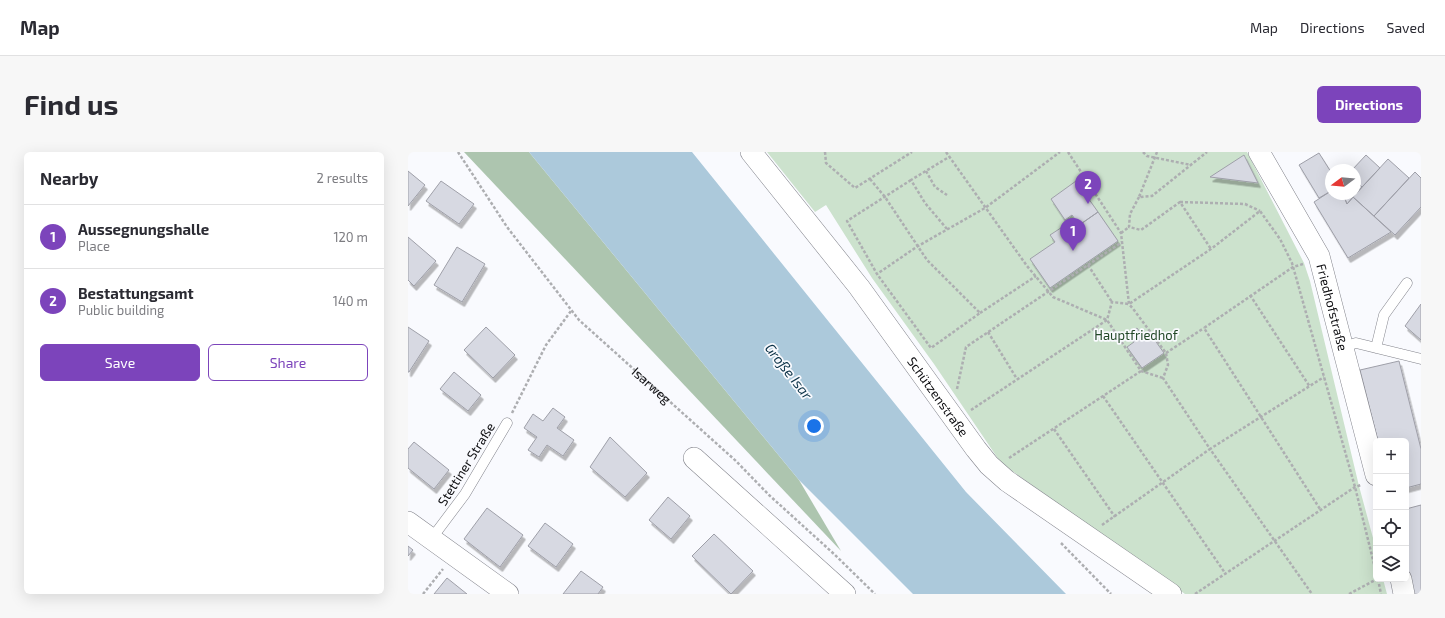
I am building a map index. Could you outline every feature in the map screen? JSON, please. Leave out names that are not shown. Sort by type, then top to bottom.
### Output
[{"type":"street","name":"Schützenstraße","points":[[751,152],[859,287],[989,465],[1007,481],[1172,594]]},
{"type":"street","name":"Friedhofstraße","points":[[1259,152],[1319,256],[1343,347],[1370,478]]},
{"type":"street","points":[[694,458],[845,594]]},
{"type":"street","points":[[408,522],[508,594]]},
{"type":"street","points":[[1402,582],[1404,594]]},
{"type":"lane","points":[[1376,348],[1384,315],[1407,283]]},
{"type":"lane","points":[[1343,347],[1356,343],[1421,359]]},
{"type":"lane","name":"Stettiner Straße","points":[[432,538],[466,494],[507,423]]},
{"type":"path","name":"Isarweg","points":[[458,152],[507,226],[578,320],[736,461],[769,495],[875,594]]},
{"type":"path","points":[[825,152],[826,164],[855,188],[912,152]]},
{"type":"path","points":[[946,152],[1027,266],[1053,297],[1107,320],[1141,371],[1163,378],[1210,449],[1312,594]]},
{"type":"path","points":[[877,274],[947,228],[985,208],[1060,152]]},
{"type":"path","points":[[1068,152],[1121,233],[1129,304],[1166,353],[1168,365],[1163,378]]},
{"type":"path","points":[[1143,152],[1146,156],[1192,165]]},
{"type":"path","points":[[1121,233],[1129,227],[1130,214],[1139,197],[1157,152]]},
{"type":"path","points":[[1139,197],[1152,196],[1207,152]]},
{"type":"path","points":[[949,157],[847,221],[877,274],[931,348],[1036,276]]},
{"type":"path","points":[[926,171],[935,187],[946,195]]},
{"type":"path","points":[[870,179],[885,197],[927,260],[980,313]]},
{"type":"path","points":[[911,180],[925,203],[947,228]]},
{"type":"path","points":[[1129,227],[1140,230],[1180,202],[1245,204],[1260,211],[1280,239],[1293,267],[1355,487],[1373,560]]},
{"type":"path","points":[[1180,202],[1211,249]]},
{"type":"path","points":[[1112,302],[1129,304],[1211,249],[1260,211]]},
{"type":"path","points":[[960,394],[956,388],[966,347],[1122,242]]},
{"type":"path","points":[[1166,353],[1293,267],[1319,256]]},
{"type":"path","points":[[970,410],[1107,320],[1112,302],[1088,266]]},
{"type":"path","points":[[1250,295],[1310,387]]},
{"type":"path","points":[[507,423],[546,345],[571,311]]},
{"type":"path","points":[[1204,328],[1320,509]]},
{"type":"path","points":[[988,332],[1017,379]]},
{"type":"path","points":[[1005,461],[1141,371]]},
{"type":"path","points":[[1096,528],[1115,517],[1210,449],[1262,418],[1324,377]]},
{"type":"path","points":[[1103,396],[1164,483],[1224,573]]},
{"type":"path","points":[[967,404],[974,416]]},
{"type":"path","points":[[1054,429],[1115,517]]},
{"type":"path","points":[[1195,594],[1320,509],[1370,478]]},
{"type":"path","points":[[423,594],[454,555]]},
{"type":"path","points":[[1349,594],[1373,581]]},
{"type":"path","points":[[1378,582],[1381,594]]},
{"type":"green space","points":[[464,152],[529,152],[799,480],[841,551]]},
{"type":"green space","name":"Hauptfriedhof","points":[[767,152],[1247,152],[1304,263],[1310,281],[1359,486],[1373,538],[1373,582],[1384,582],[1387,594],[1185,594],[1001,463],[934,364],[872,278],[826,205],[815,212]]},
{"type":"water","name":"Große Isar","points":[[529,152],[692,152],[966,492],[1066,594],[913,594],[799,480]]},
{"type":"building","points":[[1319,153],[1326,164],[1325,194],[1319,198],[1299,165]]},
{"type":"building","points":[[1244,155],[1258,183],[1210,177]]},
{"type":"building","points":[[1366,155],[1380,168],[1362,187],[1361,164],[1358,164]]},
{"type":"building","points":[[1388,159],[1409,178],[1374,216],[1356,200],[1361,200],[1361,188]]},
{"type":"building","points":[[408,171],[425,185],[408,206]]},
{"type":"building","points":[[1415,172],[1421,178],[1421,207],[1395,235],[1374,216]]},
{"type":"building","points":[[441,181],[474,204],[459,224],[426,201]]},
{"type":"building","points":[[1076,181],[1098,212],[1079,225],[1072,215],[1065,220],[1051,199]]},
{"type":"building","points":[[1325,195],[1325,200],[1345,200],[1347,204],[1350,200],[1356,200],[1391,232],[1348,258],[1314,202]]},
{"type":"building","points":[[1345,200],[1351,200],[1347,204]]},
{"type":"building","points":[[1098,212],[1118,241],[1050,288],[1030,259],[1055,242],[1050,235],[1070,222],[1074,229]]},
{"type":"building","points":[[408,237],[436,261],[414,286],[408,280]]},
{"type":"building","points":[[457,247],[485,264],[462,302],[434,285]]},
{"type":"building","points":[[1421,304],[1421,340],[1405,326]]},
{"type":"building","points":[[408,327],[429,341],[409,372],[408,372]]},
{"type":"building","points":[[486,327],[515,355],[493,378],[464,350]]},
{"type":"building","points":[[1137,328],[1143,336],[1149,332],[1164,353],[1142,368],[1127,347],[1134,342],[1128,334]]},
{"type":"building","points":[[1399,361],[1421,449],[1421,484],[1409,487],[1409,438],[1377,438],[1360,370]]},
{"type":"building","points":[[454,372],[481,395],[468,411],[440,389]]},
{"type":"building","points":[[553,408],[565,417],[557,428],[574,440],[563,456],[547,445],[539,457],[528,450],[537,437],[524,428],[533,414],[543,421]]},
{"type":"building","points":[[610,437],[647,473],[625,497],[590,467]]},
{"type":"building","points":[[414,442],[449,470],[434,489],[408,468],[408,449]]},
{"type":"building","points":[[668,497],[690,516],[671,539],[649,520]]},
{"type":"building","points":[[1421,505],[1421,594],[1413,594],[1409,577],[1409,508]]},
{"type":"building","points":[[487,508],[523,535],[500,567],[464,539]]},
{"type":"building","points":[[545,523],[573,544],[556,567],[528,546]]},
{"type":"building","points":[[714,534],[753,571],[731,594],[692,556]]},
{"type":"building","points":[[408,546],[413,550],[408,556]]},
{"type":"building","points":[[581,571],[603,587],[598,594],[563,594]]},
{"type":"building","points":[[447,578],[467,594],[434,594]]},
{"type":"place","name":"Bestattungsamt","points":[[1088,204]]},
{"type":"place","name":"Aussegnungshalle","points":[[1073,251]]}]
